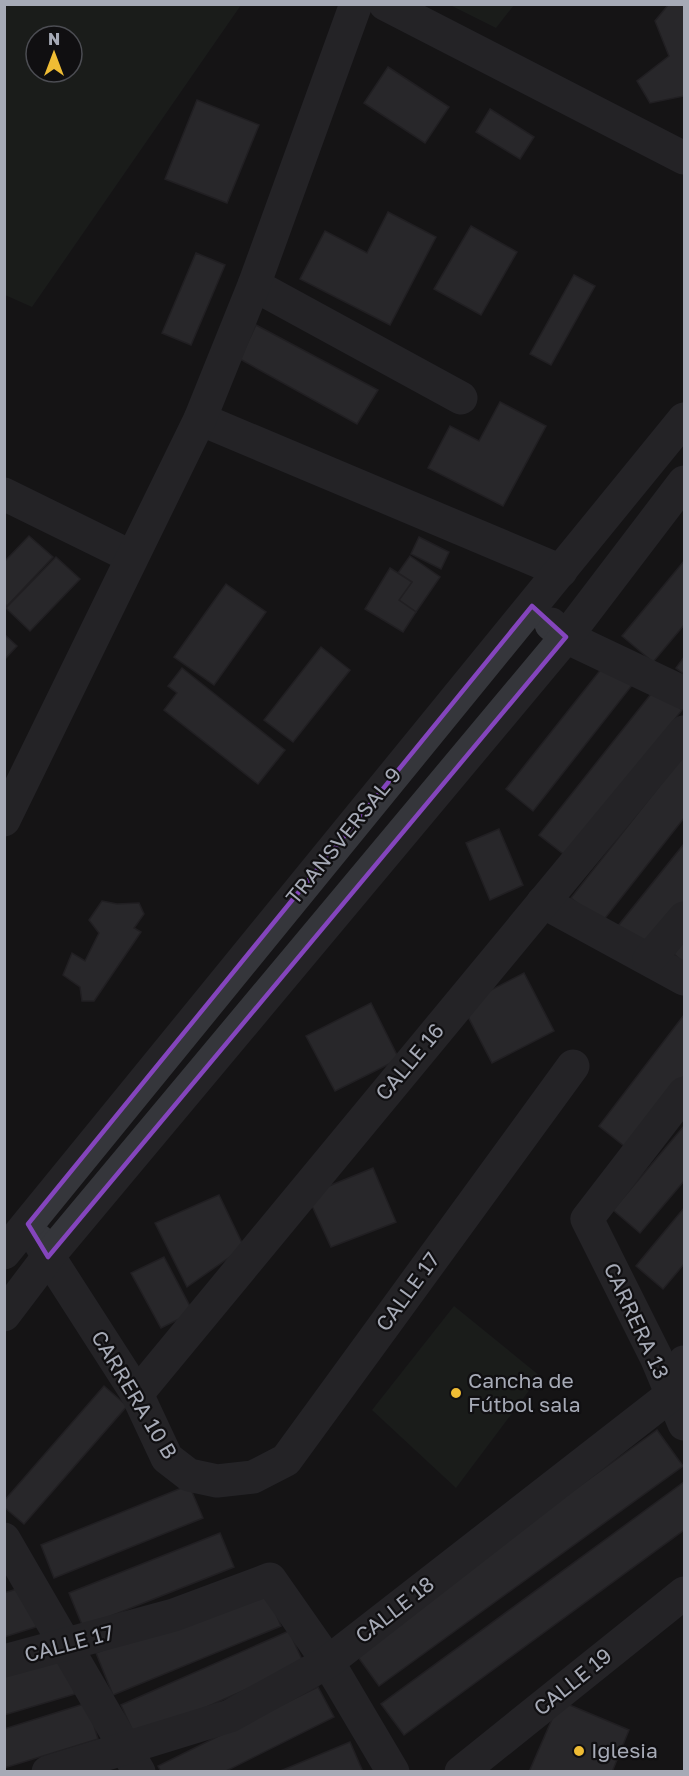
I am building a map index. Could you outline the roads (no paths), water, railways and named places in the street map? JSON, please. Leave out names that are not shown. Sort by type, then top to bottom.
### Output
[{"type":"street","points":[[4,820],[200,419],[254,285],[356,4]]},
{"type":"street","points":[[385,4],[684,158]]},
{"type":"street","points":[[254,285],[461,398]]},
{"type":"street","points":[[200,419],[561,571]]},
{"type":"street","name":"TRANSVERSAL 9","points":[[4,1253],[684,419]]},
{"type":"street","name":"TRANSVERSAL 9","points":[[4,1315],[48,1257],[566,637],[684,482]]},
{"type":"street","points":[[4,494],[132,557]]},
{"type":"street","points":[[532,606],[566,637],[684,693]]},
{"type":"street","name":"CALLE 16","points":[[137,1394],[684,732]]},
{"type":"street","points":[[543,902],[684,979]]},
{"type":"street","points":[[650,959],[684,918]]},
{"type":"street","name":"CALLE 17","points":[[217,1481],[253,1477],[286,1460],[573,1066]]},
{"type":"street","name":"CARRERA 13","points":[[684,1093],[587,1219],[656,1357],[684,1424]]},
{"type":"street","name":"CARRERA 10 B","points":[[28,1224],[137,1394],[167,1458],[189,1475],[217,1481]]},
{"type":"street","name":"CALLE 18","points":[[48,1772],[133,1760],[230,1716],[328,1662],[670,1395],[684,1362]]},
{"type":"street","points":[[4,1539],[133,1760]]},
{"type":"street","name":"CALLE 17","points":[[4,1661],[174,1616],[270,1578],[328,1662]]},
{"type":"street","name":"CALLE 19","points":[[461,1772],[684,1593]]},
{"type":"street","points":[[328,1662],[393,1772]]},
{"type":"place","name":"Cancha de Fútbol sala","points":[[456,1393]]},
{"type":"place","name":"Iglesia","points":[[579,1751]]}]
